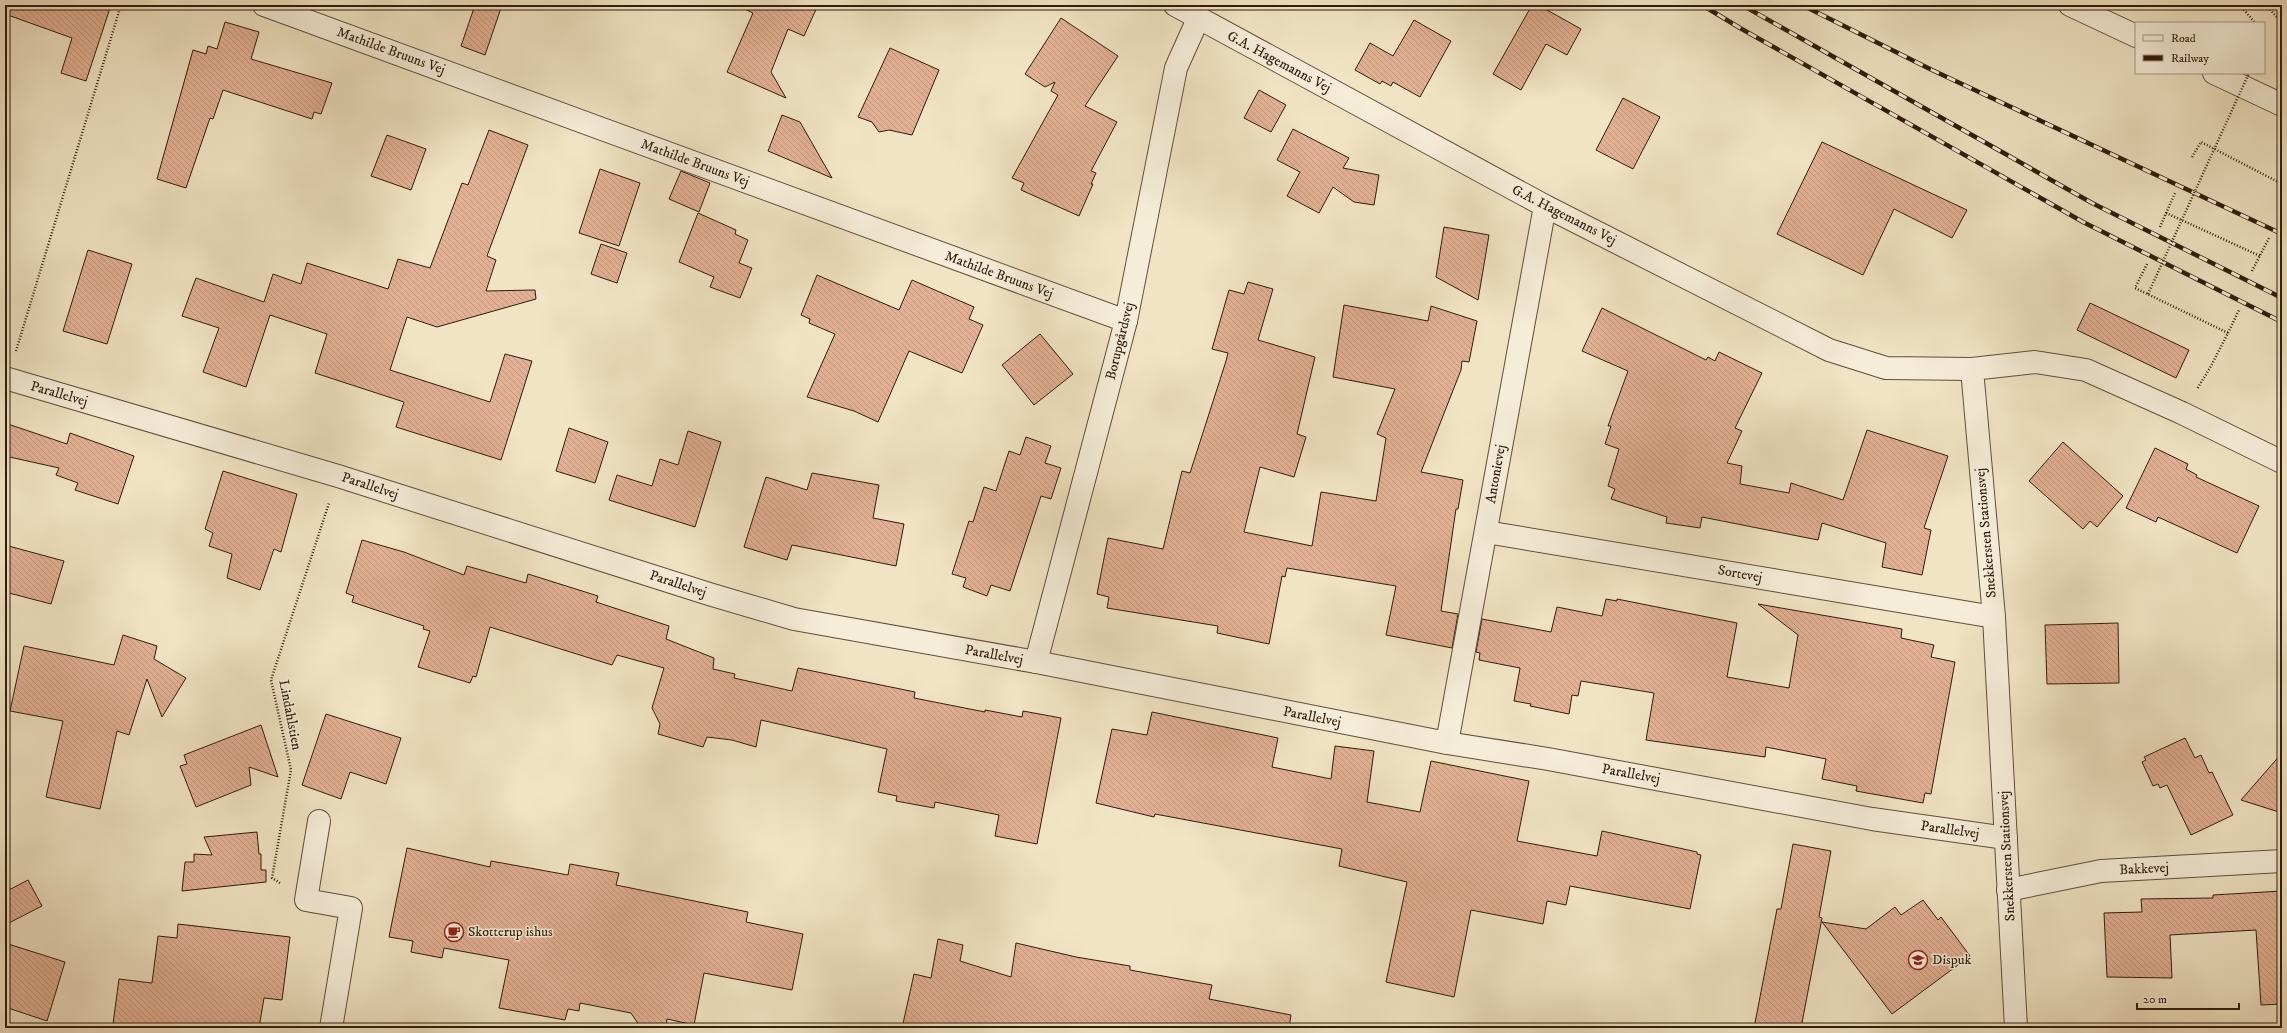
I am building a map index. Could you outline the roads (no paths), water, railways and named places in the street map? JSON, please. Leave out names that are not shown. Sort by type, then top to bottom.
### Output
[{"type":"street","name":"Mathilde Bruuns Vej","points":[[264,5],[1126,321]]},
{"type":"street","name":"G.A. Hagemanns Vej","points":[[1175,5],[1545,206],[1829,350],[1886,368],[1972,369]]},
{"type":"street","points":[[2070,5],[2135,36]]},
{"type":"street","name":"Borupgårdsvej","points":[[1036,662],[1126,321],[1176,68],[1198,18]]},
{"type":"street","points":[[2216,74],[2282,105]]},
{"type":"street","name":"Antonievej","points":[[1448,743],[1545,206]]},
{"type":"street","points":[[1972,369],[2035,362],[2086,370],[2182,413],[2282,462]]},
{"type":"street","name":"Snekkersten Stationsvej","points":[[1972,369],[1994,617],[2016,1028]]},
{"type":"street","name":"Parallelvej","points":[[7,378],[338,476],[709,594],[794,619],[1036,662],[1448,743],[1548,758],[1872,818],[2006,838]]},
{"type":"street","name":"Sortevej","points":[[1486,532],[1994,617]]},
{"type":"street","points":[[319,821],[306,900],[351,908],[331,1028]]},
{"type":"street","name":"Bakkevej","points":[[2008,890],[2101,871],[2282,861]]},
{"type":"railway","points":[[1702,5],[2083,222],[2282,322]]},
{"type":"railway","points":[[1742,5],[2092,203],[2282,298]]},
{"type":"railway","points":[[1802,5],[1932,70],[2282,234]]},
{"type":"place","name":"Skotterup ishus","points":[[454,932]]},
{"type":"place","name":"Dispuk","points":[[1918,960]]}]
